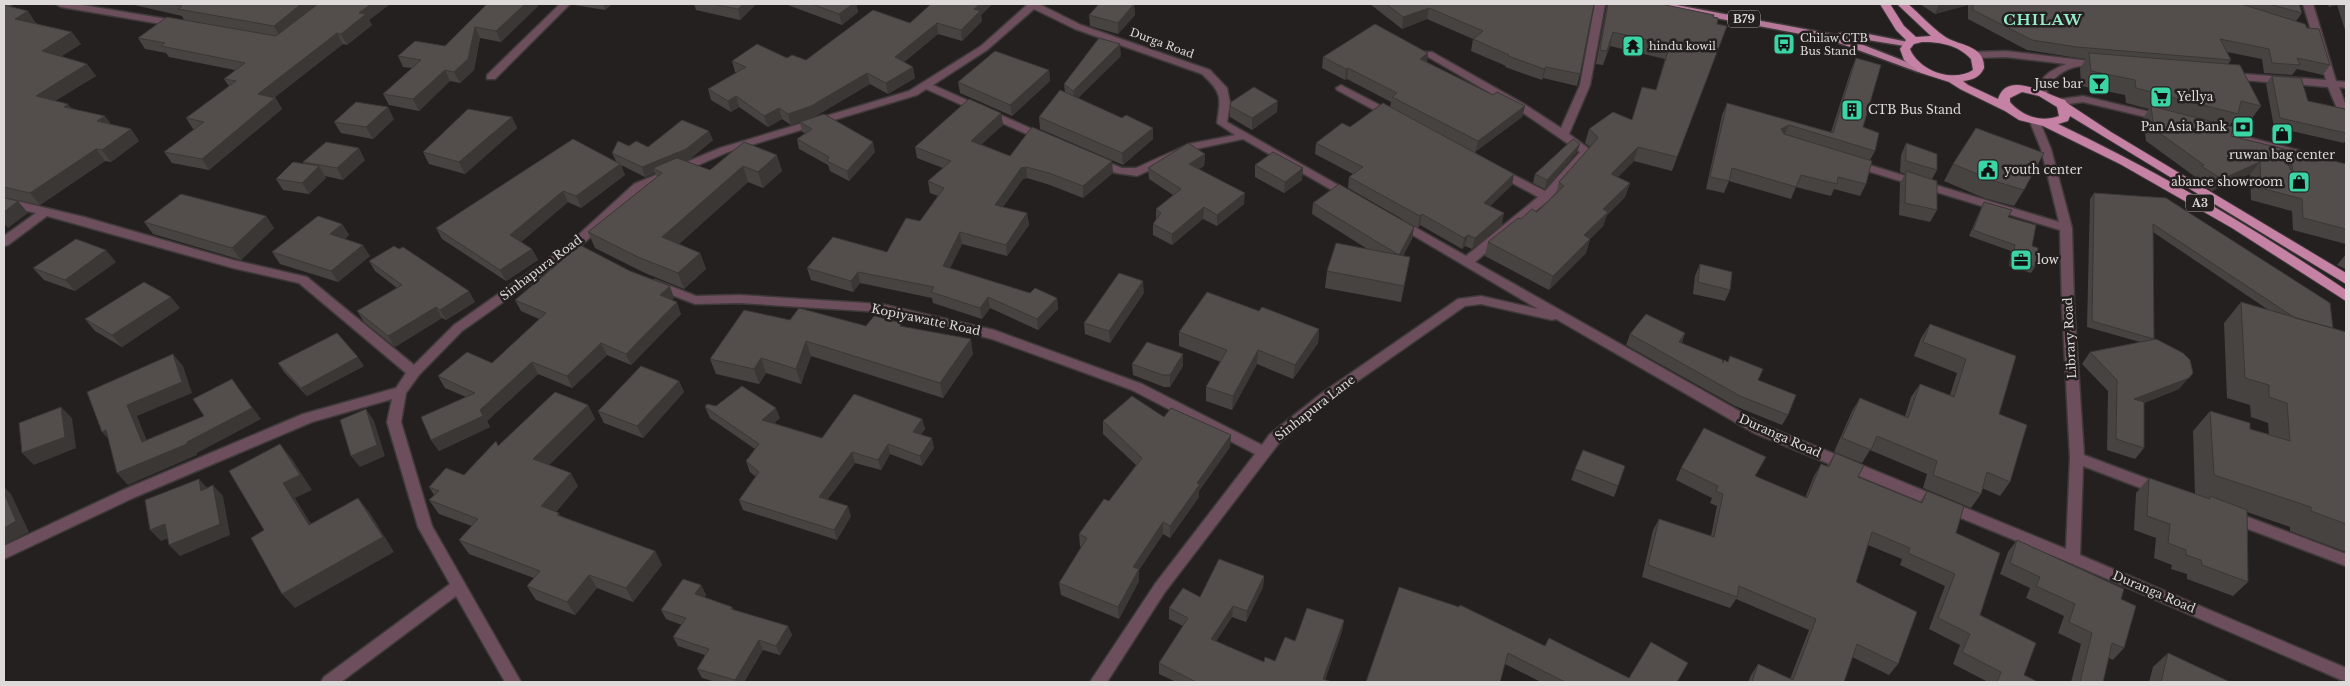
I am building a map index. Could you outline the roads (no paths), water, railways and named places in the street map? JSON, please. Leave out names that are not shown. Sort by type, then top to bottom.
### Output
[{"type":"highway","points":[[1885,4],[1911,43]]},
{"type":"highway","points":[[1902,4],[1942,40],[1960,46],[1973,55],[1978,61],[1979,67],[1977,72],[1971,76],[1951,78],[1922,70],[1914,65],[1906,54],[1911,43]]},
{"type":"highway","points":[[1911,43],[1942,40]]},
{"type":"highway","points":[[1951,78],[1964,88],[2008,108]]},
{"type":"highway","points":[[2023,89],[2042,93],[2061,102],[2065,112],[2064,118],[2057,122],[2040,122],[2015,114],[2004,102],[2004,96],[2007,92],[2023,89]]},
{"type":"highway","name":"A3","points":[[2061,102],[2080,117],[2116,140],[2346,279]]},
{"type":"highway","name":"A3","points":[[2040,122],[2138,167],[2231,221],[2346,296]]},
{"type":"main road","name":"B79","points":[[1657,4],[1830,36],[1868,37],[1911,43]]},
{"type":"main road","name":"B79","points":[[1830,36],[1922,70]]},
{"type":"street","points":[[60,4],[186,25]]},
{"type":"street","points":[[491,77],[565,4]]},
{"type":"street","name":"Sinhapura Road","points":[[513,682],[425,528],[394,422],[400,392],[414,372],[458,328],[579,247],[638,187],[724,150],[913,93],[984,48],[1033,4]]},
{"type":"street","name":"Durga Road","points":[[1033,4],[1078,26],[1206,72],[1222,88],[1225,103],[1222,122],[1244,136]]},
{"type":"street","points":[[1563,135],[1585,85],[1600,4]]},
{"type":"street","points":[[2308,4],[2313,33],[2346,118]]},
{"type":"street","points":[[1428,54],[1520,106],[1587,151],[1546,196],[1468,261]]},
{"type":"street","points":[[1973,55],[2006,54],[2106,66]]},
{"type":"street","points":[[2042,93],[2042,84],[2046,78],[2077,63]]},
{"type":"street","points":[[2214,75],[2346,85]]},
{"type":"street","points":[[926,85],[1058,144]]},
{"type":"street","points":[[1341,88],[1401,120]]},
{"type":"street","points":[[2061,102],[2083,99],[2175,121]]},
{"type":"street","name":"Library Road","points":[[2040,122],[2066,228],[2068,304],[2077,458],[2073,558]]},
{"type":"street","points":[[2202,128],[2319,159]]},
{"type":"street","points":[[1085,156],[1120,171],[1137,172],[1193,146],[1244,136],[1360,201]]},
{"type":"street","points":[[1839,159],[2066,228]]},
{"type":"street","points":[[1486,165],[1546,196]]},
{"type":"street","points":[[4,202],[84,221],[233,264],[303,280],[414,372]]},
{"type":"street","points":[[4,242],[45,212]]},
{"type":"street","name":"Duranga Road","points":[[1385,215],[1760,429],[2073,558],[2346,675]]},
{"type":"street","name":"Kopiyawatte Road","points":[[640,278],[695,300],[740,299],[881,308],[994,335],[1137,387],[1264,452]]},
{"type":"street","name":"Sinhapura Lane","points":[[1098,682],[1160,588],[1274,439],[1327,396],[1462,302],[1481,300],[1571,321]]},
{"type":"street","points":[[4,554],[128,494],[308,418],[400,392]]},
{"type":"street","points":[[2077,458],[2170,494]]},
{"type":"street","points":[[2216,511],[2346,560]]},
{"type":"street","points":[[329,682],[458,586]]},
{"type":"place","name":"Chilaw CTB Bus Stand","points":[[1784,44]]},
{"type":"place","name":"hindu kowil","points":[[1633,46]]},
{"type":"place","name":"Juse bar","points":[[2099,84]]},
{"type":"place","name":"Yellya","points":[[2161,97]]},
{"type":"place","name":"CTB Bus Stand","points":[[1852,110]]},
{"type":"place","name":"Pan Asia Bank","points":[[2243,127]]},
{"type":"place","name":"ruwan bag center","points":[[2282,134]]},
{"type":"place","name":"youth center","points":[[1988,170]]},
{"type":"place","name":"abance showroom","points":[[2299,182]]},
{"type":"place","name":"low","points":[[2021,260]]},
{"type":"district","name":"CHILAW","points":[[2043,20]]}]
